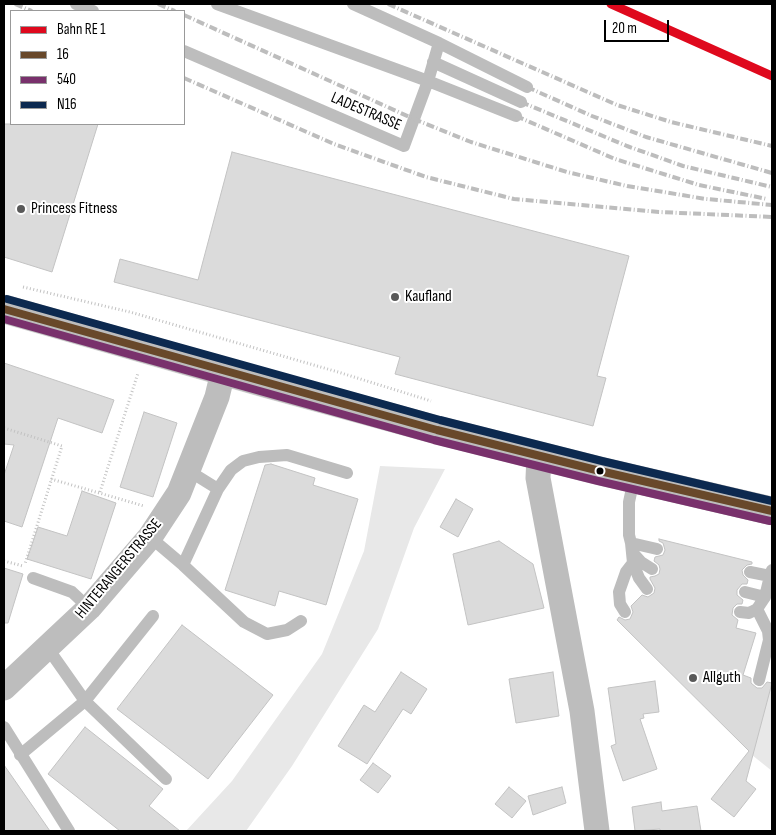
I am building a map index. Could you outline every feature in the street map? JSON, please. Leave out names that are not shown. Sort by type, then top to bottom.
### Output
[{"type":"main road","points":[[4,309],[223,372],[539,456],[772,511]]},
{"type":"street","name":"HINTERANGERSTRASSE","points":[[5,685],[88,608],[150,537],[179,494],[218,397],[223,372]]},
{"type":"street","points":[[539,456],[538,478],[582,711],[597,831]]},
{"type":"lane","points":[[76,4],[91,10]]},
{"type":"lane","points":[[217,4],[428,81],[516,116]]},
{"type":"lane","points":[[353,4],[439,43],[527,87]]},
{"type":"lane","points":[[428,81],[439,43]]},
{"type":"lane","name":"LADESTRASSE","points":[[185,51],[404,146],[428,81]]},
{"type":"lane","points":[[434,62],[521,102]]},
{"type":"lane","points":[[183,564],[218,489],[231,470],[243,461],[259,457],[287,455],[347,473]]},
{"type":"lane","points":[[189,471],[218,489]]},
{"type":"lane","points":[[634,478],[629,502],[629,535],[639,578],[647,589]]},
{"type":"lane","points":[[150,537],[183,564],[244,622],[267,634],[287,630],[301,621]]},
{"type":"lane","points":[[632,553],[657,549]]},
{"type":"lane","points":[[632,553],[652,569]]},
{"type":"lane","points":[[625,612],[620,604],[619,592],[632,553]]},
{"type":"lane","points":[[740,612],[749,613],[757,609],[765,597],[771,573],[750,572]]},
{"type":"lane","points":[[33,578],[72,592],[88,608]]},
{"type":"lane","points":[[745,592],[765,597]]},
{"type":"lane","points":[[757,609],[768,631],[769,640],[759,680]]},
{"type":"lane","points":[[20,756],[85,701],[153,616]]},
{"type":"lane","points":[[47,646],[85,701],[166,779]]},
{"type":"lane","points":[[4,726],[20,756],[69,831]]},
{"type":"path","points":[[22,287],[130,312],[356,377],[433,402]]},
{"type":"path","points":[[100,492],[138,373]]},
{"type":"path","points":[[4,428],[62,446],[24,567]]},
{"type":"path","points":[[52,479],[166,513]]},
{"type":"shaded area","points":[[380,466],[445,469],[414,528],[378,629],[292,766],[246,831],[186,831],[232,781],[322,654],[364,551]]},
{"type":"shaded area","points":[[772,681],[772,771],[752,755]]},
{"type":"building","points":[[4,124],[98,125],[52,272],[4,257]]},
{"type":"building","name":"Kaufland","points":[[232,152],[629,256],[597,376],[606,378],[593,426],[395,374],[400,357],[114,282],[120,259],[198,280]]},
{"type":"building","points":[[4,363],[114,400],[102,433],[58,418],[22,527],[4,521],[4,475],[14,445],[4,444]]},
{"type":"building","points":[[144,412],[177,423],[153,497],[120,487]]},
{"type":"building","points":[[271,464],[315,478],[313,485],[358,499],[326,605],[279,591],[275,606],[225,590],[265,465]]},
{"type":"building","points":[[82,491],[116,503],[91,579],[27,559],[38,527],[67,536]]},
{"type":"building","points":[[456,499],[473,509],[458,537],[440,527]]},
{"type":"building","points":[[659,539],[752,562],[752,564],[747,565],[742,570],[743,575],[748,580],[747,584],[742,584],[737,590],[737,595],[743,600],[742,604],[737,604],[733,608],[732,615],[738,620],[736,628],[756,633],[743,675],[751,678],[751,683],[757,688],[762,688],[767,682],[772,683],[746,781],[756,789],[734,817],[711,799],[749,751],[617,620],[619,617],[625,620],[630,619],[633,612],[631,606],[642,595],[648,597],[654,593],[655,588],[650,577],[659,574],[660,569],[659,565],[654,561],[655,557],[663,555],[665,550],[663,543]]},
{"type":"building","points":[[499,541],[533,564],[544,608],[468,625],[453,554]]},
{"type":"building","points":[[4,568],[23,574],[8,623],[4,623]]},
{"type":"building","points":[[182,625],[273,695],[208,779],[117,709]]},
{"type":"building","points":[[401,672],[427,689],[411,714],[403,709],[367,764],[338,746],[364,705],[375,712]]},
{"type":"building","points":[[553,672],[559,716],[516,723],[509,679]]},
{"type":"building","points":[[655,681],[659,712],[643,714],[644,718],[640,719],[657,769],[623,781],[611,746],[616,744],[608,688]]},
{"type":"building","points":[[85,727],[163,789],[149,806],[180,831],[120,831],[48,774]]},
{"type":"building","points":[[373,763],[391,776],[378,793],[360,780]]},
{"type":"building","points":[[4,765],[34,808],[50,831],[4,831]]},
{"type":"building","points":[[509,787],[526,801],[512,818],[495,804]]},
{"type":"building","points":[[562,787],[566,803],[533,815],[528,796]]},
{"type":"building","points":[[661,802],[662,811],[697,806],[701,831],[660,831],[660,829],[635,831],[632,807]]},
{"type":"railway","points":[[15,4],[30,10]]},
{"type":"railway","points":[[158,4],[173,10]]},
{"type":"railway","points":[[388,4],[617,105],[671,122],[772,146]]},
{"type":"railway","points":[[185,15],[414,119],[471,142],[567,172],[627,186],[706,199],[772,205]]},
{"type":"railway","points":[[185,78],[334,144],[426,177],[514,199],[659,212],[772,217]]},
{"type":"railway","points":[[527,87],[592,116],[646,137],[772,173]]},
{"type":"railway","points":[[521,102],[627,146],[683,166],[772,187]]},
{"type":"railway","points":[[516,116],[615,159],[699,185],[767,199]]},
{"type":"transit line","points":[[611,4],[772,76]]},
{"type":"transit line","name":"N16","points":[[7,299],[440,420],[772,501]]},
{"type":"transit line","name":"16","points":[[4,309],[437,430],[600,471],[772,511]]},
{"type":"transit line","name":"540","points":[[4,319],[434,440],[770,521]]},
{"type":"place","name":"Princess Fitness","points":[[21,209]]},
{"type":"place","name":"Kaufland","points":[[395,297]]},
{"type":"place","name":"Allguth","points":[[693,678]]}]
